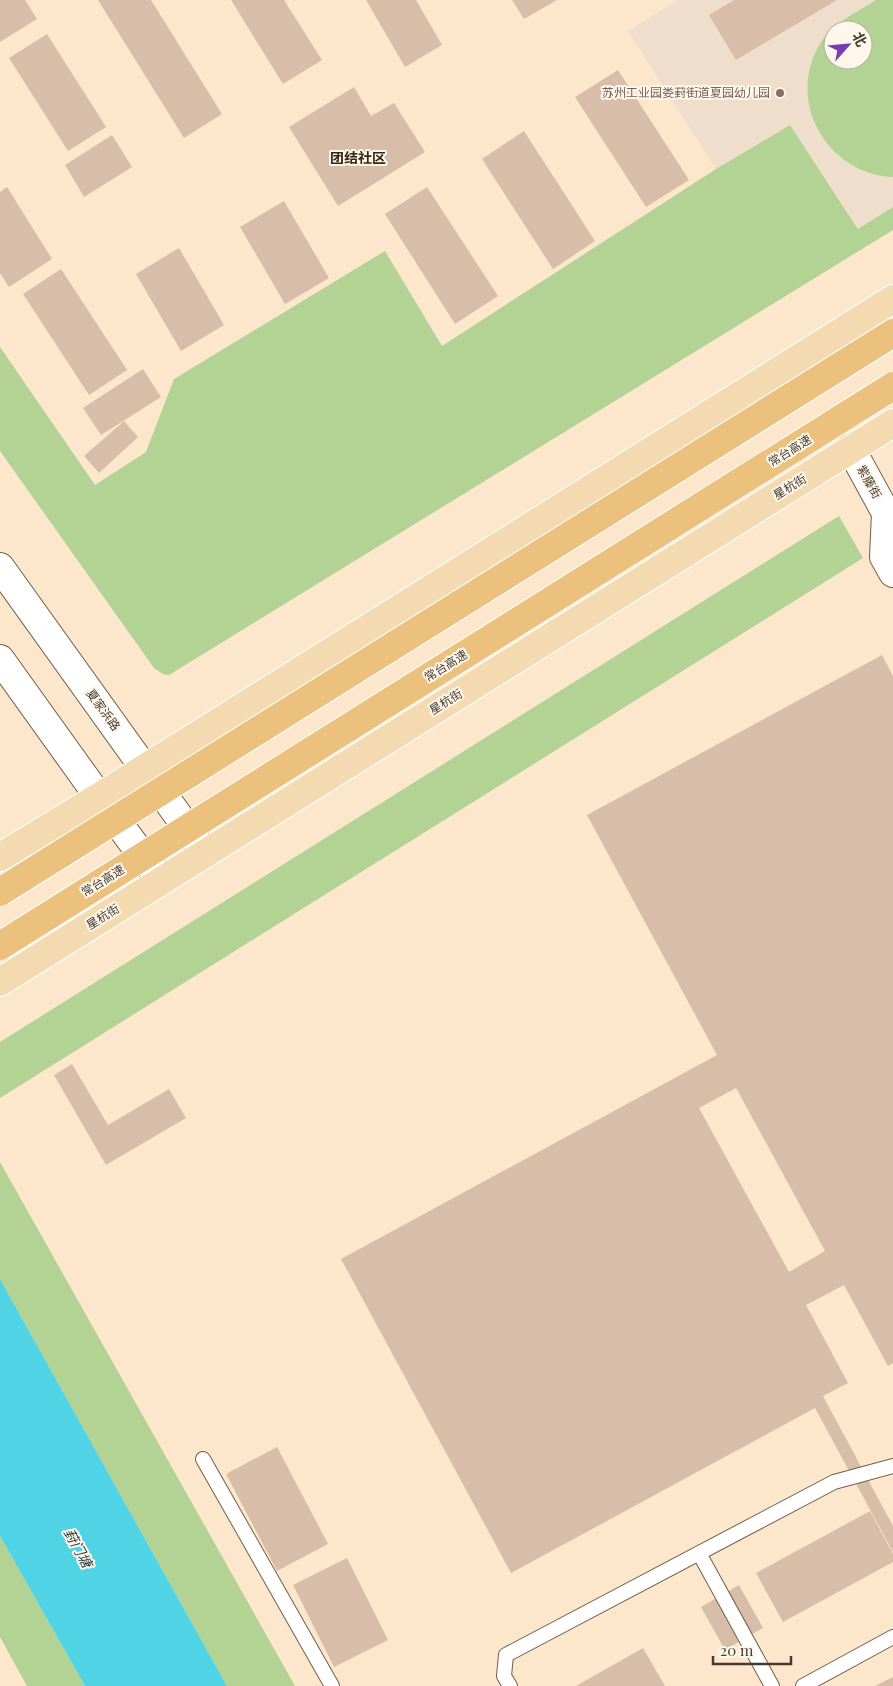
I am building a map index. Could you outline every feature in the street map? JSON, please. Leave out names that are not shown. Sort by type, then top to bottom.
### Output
[{"type":"highway","points":[[0,892],[893,333]]},
{"type":"highway","name":"常台高速","points":[[0,946],[893,386]]},
{"type":"main road","points":[[0,857],[99,797],[893,299]]},
{"type":"main road","name":"星杭街","points":[[0,982],[893,423]]},
{"type":"main road","name":"紫藤街","points":[[851,449],[890,519],[884,557],[893,573]]},
{"type":"main road","name":"夏家浜路","points":[[0,567],[205,853]]},
{"type":"main road","points":[[0,658],[161,881]]},
{"type":"lane","points":[[203,1459],[332,1686]]},
{"type":"lane","points":[[510,1686],[504,1676],[506,1655],[834,1482],[893,1466]]},
{"type":"lane","points":[[699,1553],[772,1686]]},
{"type":"lane","points":[[803,1686],[893,1637]]},
{"type":"shaded area","name":"苏州工业园娄葑街道夏园幼儿园","points":[[678,0],[893,0],[893,207],[859,229],[790,125],[716,169],[628,31]]},
{"type":"green space","points":[[876,0],[893,0],[893,177],[870,173],[849,163],[832,149],[819,131],[811,111],[808,89],[810,66],[823,40],[823,70],[873,70],[873,20],[844,20]]},
{"type":"green space","points":[[790,125],[858,229],[893,207],[893,230],[169,675],[163,674],[154,668],[0,451],[0,347],[95,485],[146,452],[174,379],[385,251],[442,346],[716,169]]},
{"type":"green space","points":[[839,516],[863,558],[0,1098],[0,1042]]},
{"type":"green space","points":[[0,1162],[295,1686],[227,1686],[0,1279]]},
{"type":"green space","points":[[0,1536],[85,1686],[27,1686],[0,1637]]},
{"type":"water","name":"葑门塘","points":[[0,1279],[227,1686],[85,1686],[0,1536]]},
{"type":"building","points":[[0,0],[25,0],[37,19],[0,42]]},
{"type":"building","points":[[98,0],[151,0],[222,114],[184,138]]},
{"type":"building","points":[[231,0],[284,0],[322,60],[283,84]]},
{"type":"building","points":[[366,0],[416,0],[442,45],[405,67]]},
{"type":"building","points":[[512,0],[557,0],[524,19]]},
{"type":"building","points":[[734,0],[837,0],[736,60],[709,15]]},
{"type":"building","points":[[47,34],[106,127],[68,151],[9,58]]},
{"type":"building","points":[[618,70],[689,180],[646,207],[575,97]]},
{"type":"building","points":[[354,87],[371,116],[394,103],[425,152],[338,206],[289,127]]},
{"type":"building","points":[[524,131],[595,241],[553,269],[482,159]]},
{"type":"building","points":[[112,135],[132,167],[84,197],[65,165]]},
{"type":"building","points":[[7,187],[52,259],[9,287],[0,273],[0,192]]},
{"type":"building","points":[[427,187],[498,296],[455,324],[385,214]]},
{"type":"building","points":[[284,201],[329,278],[285,304],[240,227]]},
{"type":"building","points":[[179,248],[224,325],[181,351],[136,274]]},
{"type":"building","points":[[61,269],[127,370],[89,395],[23,294]]},
{"type":"building","points":[[143,369],[161,397],[101,435],[83,408]]},
{"type":"building","points":[[124,421],[138,437],[99,473],[84,456]]},
{"type":"building","points":[[882,655],[893,676],[893,1363],[888,1366],[844,1285],[806,1305],[848,1383],[823,1396],[893,1526],[893,1552],[815,1408],[511,1573],[341,1259],[717,1055],[587,815]],"holes":[[[736,1088],[825,1251],[789,1272],[699,1108]]]},
{"type":"building","points":[[72,1064],[108,1125],[169,1089],[186,1118],[106,1165],[54,1075]]},
{"type":"building","points":[[277,1447],[328,1544],[277,1571],[226,1474]]},
{"type":"building","points":[[870,1511],[893,1554],[893,1562],[783,1622],[756,1573]]},
{"type":"building","points":[[347,1558],[388,1640],[334,1667],[293,1585]]},
{"type":"building","points":[[739,1585],[763,1628],[725,1650],[701,1607]]},
{"type":"building","points":[[643,1648],[665,1686],[576,1686]]},
{"type":"building","points":[[893,1677],[893,1686],[875,1686]]},
{"type":"place","name":"苏州工业园娄葑街道夏园幼儿园","points":[[780,93]]},
{"type":"district","name":"团结社区","points":[[358,158]]}]
